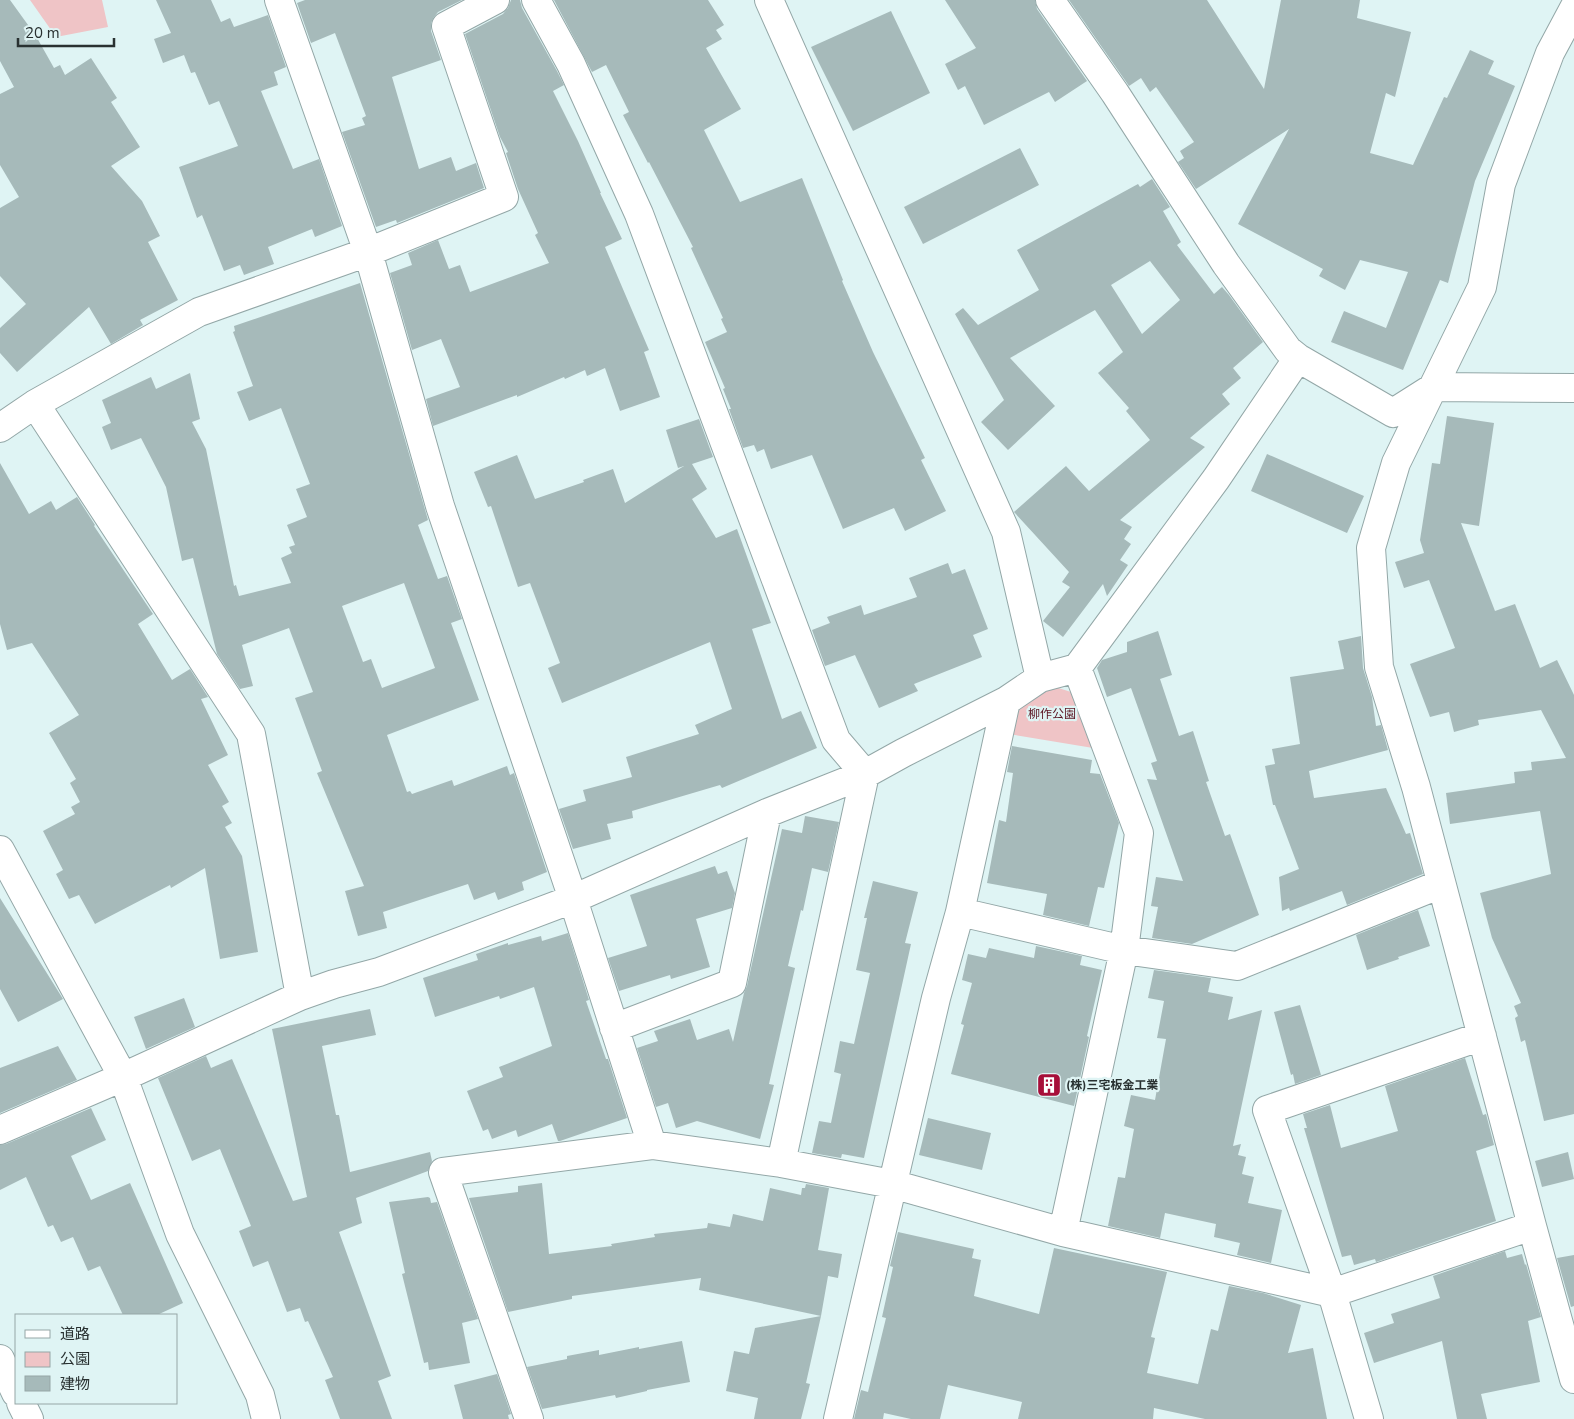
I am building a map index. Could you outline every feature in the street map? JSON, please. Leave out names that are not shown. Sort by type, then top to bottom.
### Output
[{"type":"street","points":[[279,0],[368,252],[440,506],[573,899],[652,1145]]},
{"type":"street","points":[[0,428],[35,404],[199,312],[368,252],[504,197],[446,26],[495,0]]},
{"type":"street","points":[[536,0],[572,64],[639,214],[836,740],[865,774]]},
{"type":"street","points":[[769,0],[1006,532],[1040,678]]},
{"type":"street","points":[[1050,0],[1115,93],[1226,264],[1288,350],[1298,358],[1393,413],[1434,387],[1574,388]]},
{"type":"street","points":[[1574,8],[1550,52],[1502,184],[1482,287],[1396,463],[1371,548],[1379,667],[1416,786],[1574,1379]]},
{"type":"street","points":[[0,1130],[123,1077],[300,996],[334,984],[379,972],[573,899],[768,813],[865,774],[1006,701],[1040,678],[1077,668],[1216,479],[1298,358]]},
{"type":"street","points":[[35,404],[251,734],[300,996]]},
{"type":"street","points":[[1063,1232],[1124,950],[1139,833],[1077,668]]},
{"type":"street","points":[[838,1419],[936,998],[960,912],[1006,701]]},
{"type":"street","points":[[781,1163],[865,774]]},
{"type":"street","points":[[614,1028],[732,984],[768,813]]},
{"type":"street","points":[[0,850],[123,1077],[180,1234],[260,1395],[266,1419]]},
{"type":"street","points":[[960,912],[1124,950],[1237,966],[1441,884]]},
{"type":"street","points":[[1369,1419],[1332,1293],[1267,1110],[1482,1036]]},
{"type":"street","points":[[529,1419],[443,1172],[652,1145],[781,1163],[892,1184],[1063,1232],[1332,1293],[1532,1226]]},
{"type":"street","points":[[0,1359],[15,1391]]},
{"type":"street","points":[[22,1404],[29,1419]]},
{"type":"green space","points":[[30,0],[102,0],[108,27],[56,37]]},
{"type":"green space","name":"柳作公園","points":[[1049,685],[1071,692],[1093,748],[1009,734],[1019,703]]},
{"type":"building","points":[[0,0],[10,0],[36,36],[54,68],[60,65],[65,75],[91,58],[117,98],[111,102],[140,147],[111,166],[142,201],[160,236],[148,242],[178,300],[140,320],[143,325],[111,344],[89,307],[17,372],[0,353],[0,328],[26,304],[0,276],[0,208],[19,197],[0,165],[0,94],[14,87],[0,61]]},
{"type":"building","points":[[156,0],[211,0],[221,22],[230,18],[234,27],[268,15],[286,67],[274,72],[278,85],[261,91],[293,169],[319,159],[342,226],[315,237],[312,229],[268,247],[274,264],[244,275],[240,265],[224,271],[202,215],[197,218],[179,167],[238,146],[219,101],[209,105],[195,72],[191,73],[184,55],[163,63],[154,39],[171,33]]},
{"type":"building","points":[[305,0],[462,0],[438,12],[431,23],[431,31],[441,60],[392,77],[419,169],[451,157],[456,171],[476,163],[484,188],[397,223],[396,220],[376,227],[342,132],[365,125],[362,118],[366,116],[335,33],[311,43],[297,3]]},
{"type":"building","points":[[511,0],[520,0],[522,8],[564,85],[553,91],[578,141],[622,239],[605,247],[649,350],[644,352],[660,397],[620,411],[605,368],[587,376],[585,370],[517,397],[517,395],[433,426],[426,399],[460,387],[441,339],[412,350],[390,273],[412,265],[408,253],[438,240],[449,269],[460,265],[470,292],[549,263],[535,235],[538,233],[518,189],[506,153],[508,152],[500,137],[465,34],[503,14]]},
{"type":"building","points":[[554,0],[708,0],[724,25],[716,30],[722,39],[706,48],[741,109],[704,130],[740,202],[802,178],[842,281],[873,352],[925,458],[921,460],[946,511],[905,531],[894,508],[843,529],[812,455],[771,469],[764,449],[757,452],[754,445],[743,448],[723,389],[725,388],[705,342],[727,332],[721,319],[723,318],[691,248],[693,247],[623,115],[629,112],[606,65],[592,72]]},
{"type":"building","points":[[945,0],[1035,0],[1037,9],[1087,81],[1055,102],[1049,92],[984,125],[965,86],[958,90],[945,64],[976,48]]},
{"type":"building","points":[[1069,0],[1207,0],[1264,89],[1281,0],[1360,0],[1357,18],[1411,32],[1395,97],[1386,93],[1370,153],[1413,165],[1444,97],[1447,98],[1470,50],[1494,61],[1488,74],[1515,86],[1475,181],[1448,283],[1440,280],[1403,370],[1331,342],[1344,311],[1386,328],[1408,272],[1360,260],[1345,290],[1319,276],[1323,269],[1238,224],[1289,129],[1196,189],[1178,162],[1184,158],[1180,151],[1194,142],[1156,87],[1150,92],[1141,78],[1129,86]]},
{"type":"building","points":[[891,11],[930,93],[853,131],[811,47]]},
{"type":"building","points":[[1020,148],[1039,185],[923,244],[904,207]]},
{"type":"building","points":[[1152,179],[1170,207],[1163,211],[1181,242],[1177,245],[1214,294],[1222,287],[1263,342],[1233,368],[1241,378],[1222,394],[1230,404],[1190,438],[1205,447],[1120,520],[1132,527],[1124,539],[1131,544],[1120,560],[1128,565],[1107,596],[1103,584],[1063,637],[1043,621],[1070,587],[1062,582],[1069,572],[1014,512],[1066,466],[1089,491],[1150,440],[1126,411],[1129,408],[1098,373],[1123,352],[1095,310],[1010,358],[1055,406],[1008,450],[981,422],[1004,400],[955,314],[963,308],[978,325],[1039,290],[1017,250],[1138,184],[1140,187]],"holes":[[[1150,261],[1180,300],[1142,334],[1111,285]]]},
{"type":"building","points":[[360,283],[428,520],[418,525],[438,579],[447,576],[462,619],[451,623],[479,700],[387,735],[407,792],[410,791],[412,794],[452,780],[454,786],[507,766],[510,775],[514,773],[547,872],[522,882],[524,890],[498,900],[495,892],[474,900],[468,884],[383,912],[387,928],[358,936],[345,891],[364,886],[317,773],[322,771],[295,698],[313,692],[289,628],[242,645],[253,686],[240,689],[217,654],[193,558],[182,561],[166,487],[141,438],[111,450],[102,427],[111,423],[102,400],[151,377],[156,389],[190,373],[200,419],[192,422],[206,449],[234,586],[236,585],[239,596],[291,583],[281,558],[292,553],[289,547],[295,545],[287,525],[307,517],[296,489],[310,484],[281,408],[249,421],[237,392],[253,386],[233,332],[235,331],[234,326]],"holes":[[[404,583],[435,668],[382,688],[371,659],[363,662],[342,606]]]},
{"type":"building","points":[[1447,416],[1494,423],[1479,526],[1461,523],[1495,611],[1515,604],[1540,668],[1557,660],[1574,695],[1574,1114],[1544,1121],[1525,1040],[1521,1042],[1515,1018],[1518,1016],[1514,1006],[1521,1003],[1492,938],[1480,893],[1551,874],[1540,811],[1450,824],[1446,793],[1515,783],[1514,772],[1532,770],[1531,762],[1566,758],[1541,710],[1478,720],[1479,725],[1454,732],[1449,712],[1430,717],[1410,664],[1455,648],[1429,580],[1404,588],[1395,562],[1424,553],[1420,540],[1432,463],[1440,464]]},
{"type":"building","points":[[699,419],[713,457],[692,464],[707,489],[692,499],[716,538],[737,529],[771,623],[752,629],[782,719],[801,711],[817,748],[722,788],[720,785],[632,811],[633,818],[607,824],[611,839],[573,849],[559,809],[586,801],[583,790],[632,777],[626,757],[699,734],[695,725],[732,709],[710,642],[562,703],[548,668],[560,663],[530,583],[518,587],[491,506],[488,507],[474,472],[517,455],[535,499],[584,482],[583,480],[613,469],[625,503],[684,466],[678,468],[666,430]]},
{"type":"building","points":[[1267,454],[1364,496],[1347,533],[1251,491]]},
{"type":"building","points":[[0,463],[29,514],[51,501],[56,510],[77,497],[94,526],[153,614],[138,624],[172,680],[190,669],[208,697],[201,699],[228,755],[208,765],[229,802],[222,806],[232,823],[225,827],[242,856],[258,952],[220,959],[205,868],[171,888],[170,885],[95,924],[79,895],[69,899],[56,874],[63,870],[43,831],[75,814],[71,807],[80,802],[70,783],[76,779],[49,733],[79,715],[32,643],[7,650],[0,624]]},
{"type":"building","points":[[948,563],[952,574],[965,569],[988,629],[973,635],[982,657],[914,684],[918,691],[879,708],[855,655],[825,666],[812,630],[830,623],[827,617],[861,605],[864,615],[917,597],[909,578]]},
{"type":"building","points":[[1158,631],[1172,675],[1160,679],[1179,736],[1193,731],[1209,781],[1206,782],[1225,836],[1230,834],[1259,915],[1192,944],[1152,938],[1158,907],[1151,906],[1156,877],[1183,881],[1147,779],[1157,780],[1151,763],[1157,761],[1131,688],[1107,697],[1097,668],[1102,660],[1127,652],[1127,642]]},
{"type":"building","points":[[1361,636],[1363,668],[1372,697],[1376,726],[1381,725],[1388,750],[1309,771],[1314,798],[1386,788],[1406,834],[1410,833],[1423,874],[1347,905],[1342,891],[1290,911],[1289,908],[1282,911],[1279,877],[1299,869],[1275,805],[1273,805],[1265,766],[1275,764],[1272,749],[1300,744],[1290,677],[1344,669],[1338,641]]},
{"type":"building","points":[[1012,746],[1092,760],[1090,773],[1100,774],[1119,823],[1104,888],[1098,887],[1089,926],[1043,915],[1047,894],[987,883],[999,820],[1006,822],[1013,773],[1007,772]]},
{"type":"building","points":[[805,816],[839,822],[828,872],[812,868],[803,911],[801,910],[788,966],[795,968],[769,1084],[774,1085],[760,1139],[697,1121],[676,1128],[668,1103],[656,1107],[637,1048],[658,1041],[654,1031],[690,1019],[697,1040],[729,1029],[733,1042],[782,829],[802,833]]},
{"type":"building","points":[[715,866],[718,874],[727,871],[735,893],[732,908],[696,919],[710,967],[671,979],[670,975],[619,991],[608,958],[647,946],[630,895]]},
{"type":"building","points":[[873,881],[918,892],[905,943],[911,944],[864,1158],[842,1154],[841,1158],[812,1153],[819,1121],[831,1123],[841,1074],[834,1072],[840,1041],[854,1044],[870,973],[856,970],[867,918],[864,918]]},
{"type":"building","points":[[0,898],[63,999],[18,1022],[0,989]]},
{"type":"building","points":[[1418,910],[1430,946],[1367,970],[1356,935]]},
{"type":"building","points":[[568,933],[589,1000],[586,1001],[606,1059],[608,1059],[627,1118],[560,1141],[558,1141],[552,1124],[518,1137],[516,1130],[492,1139],[488,1129],[483,1131],[467,1091],[503,1077],[499,1067],[552,1046],[534,987],[500,999],[499,996],[435,1017],[423,978],[478,960],[476,954],[508,943],[508,945],[541,936],[542,941]]},
{"type":"building","points":[[1036,946],[1082,956],[1080,965],[1102,970],[1074,1106],[951,1074],[964,1025],[961,1024],[972,983],[962,980],[968,954],[986,958],[989,948],[1034,958]]},
{"type":"building","points":[[1154,970],[1211,978],[1208,992],[1233,997],[1228,1020],[1262,1010],[1233,1146],[1241,1144],[1238,1155],[1246,1157],[1242,1174],[1254,1177],[1248,1203],[1282,1210],[1271,1263],[1237,1255],[1240,1243],[1214,1237],[1216,1224],[1165,1213],[1160,1238],[1108,1226],[1118,1177],[1125,1178],[1134,1129],[1124,1126],[1131,1095],[1155,1100],[1166,1039],[1157,1038],[1164,1001],[1148,998]]},
{"type":"building","points":[[184,998],[195,1027],[146,1049],[134,1017]]},
{"type":"building","points":[[1300,1005],[1321,1075],[1295,1084],[1274,1012]]},
{"type":"building","points":[[370,1009],[376,1035],[322,1046],[336,1115],[339,1115],[350,1172],[430,1152],[432,1161],[428,1171],[356,1198],[362,1223],[339,1232],[391,1376],[378,1381],[392,1419],[340,1419],[325,1380],[333,1377],[308,1321],[305,1322],[300,1308],[287,1312],[268,1261],[253,1267],[239,1231],[251,1226],[220,1149],[192,1161],[158,1078],[206,1056],[211,1068],[232,1059],[293,1201],[307,1197],[272,1029]]},
{"type":"building","points":[[58,1046],[77,1080],[0,1113],[0,1068]]},
{"type":"building","points":[[1465,1058],[1483,1115],[1486,1114],[1494,1145],[1476,1151],[1496,1221],[1376,1262],[1375,1259],[1354,1265],[1351,1255],[1342,1257],[1304,1128],[1307,1128],[1303,1114],[1330,1105],[1341,1148],[1398,1131],[1385,1086]]},
{"type":"building","points":[[91,1108],[106,1140],[71,1156],[91,1200],[130,1183],[183,1303],[159,1314],[123,1314],[100,1266],[88,1271],[73,1237],[61,1242],[53,1225],[48,1227],[26,1177],[0,1190],[0,1145]]},
{"type":"building","points":[[928,1118],[991,1133],[982,1170],[919,1155]]},
{"type":"building","points":[[1568,1152],[1574,1179],[1542,1187],[1535,1161]]},
{"type":"building","points":[[542,1183],[549,1254],[612,1246],[611,1244],[655,1237],[654,1234],[707,1228],[708,1223],[730,1227],[733,1214],[763,1221],[770,1188],[801,1195],[802,1188],[805,1188],[806,1184],[829,1188],[818,1250],[842,1254],[838,1278],[828,1276],[821,1316],[699,1290],[701,1278],[572,1296],[572,1299],[508,1312],[469,1198],[518,1192],[518,1186]]},
{"type":"building","points":[[428,1197],[431,1203],[437,1202],[478,1319],[462,1323],[470,1363],[429,1370],[428,1362],[424,1363],[402,1274],[405,1273],[389,1202]]},
{"type":"building","points":[[898,1232],[974,1249],[972,1258],[981,1260],[974,1296],[1039,1314],[1054,1248],[1167,1272],[1151,1337],[1155,1338],[1147,1373],[1198,1384],[1211,1329],[1218,1331],[1229,1286],[1263,1293],[1301,1305],[1288,1353],[1313,1348],[1327,1419],[1205,1419],[1154,1408],[1153,1419],[1018,1419],[1022,1402],[948,1385],[940,1419],[911,1419],[884,1413],[883,1419],[854,1419],[861,1390],[868,1392],[886,1318],[882,1317],[893,1267],[890,1266]]},
{"type":"building","points":[[1505,1251],[1507,1258],[1522,1254],[1541,1317],[1528,1321],[1540,1382],[1481,1394],[1487,1419],[1457,1419],[1442,1341],[1374,1363],[1364,1333],[1394,1323],[1391,1314],[1440,1298],[1433,1276]]},
{"type":"building","points":[[1574,1255],[1574,1306],[1571,1307],[1557,1258]]},
{"type":"building","points":[[821,1316],[806,1383],[810,1384],[801,1419],[754,1419],[758,1398],[726,1391],[734,1351],[749,1354],[755,1328]]},
{"type":"building","points":[[682,1341],[690,1382],[616,1398],[615,1395],[542,1409],[527,1367],[567,1359],[567,1356],[599,1350],[599,1355]]},
{"type":"building","points":[[497,1374],[511,1414],[508,1415],[509,1419],[463,1419],[454,1385]]},
{"type":"place","name":"(株)三宅板金工業","points":[[1049,1085]]}]
